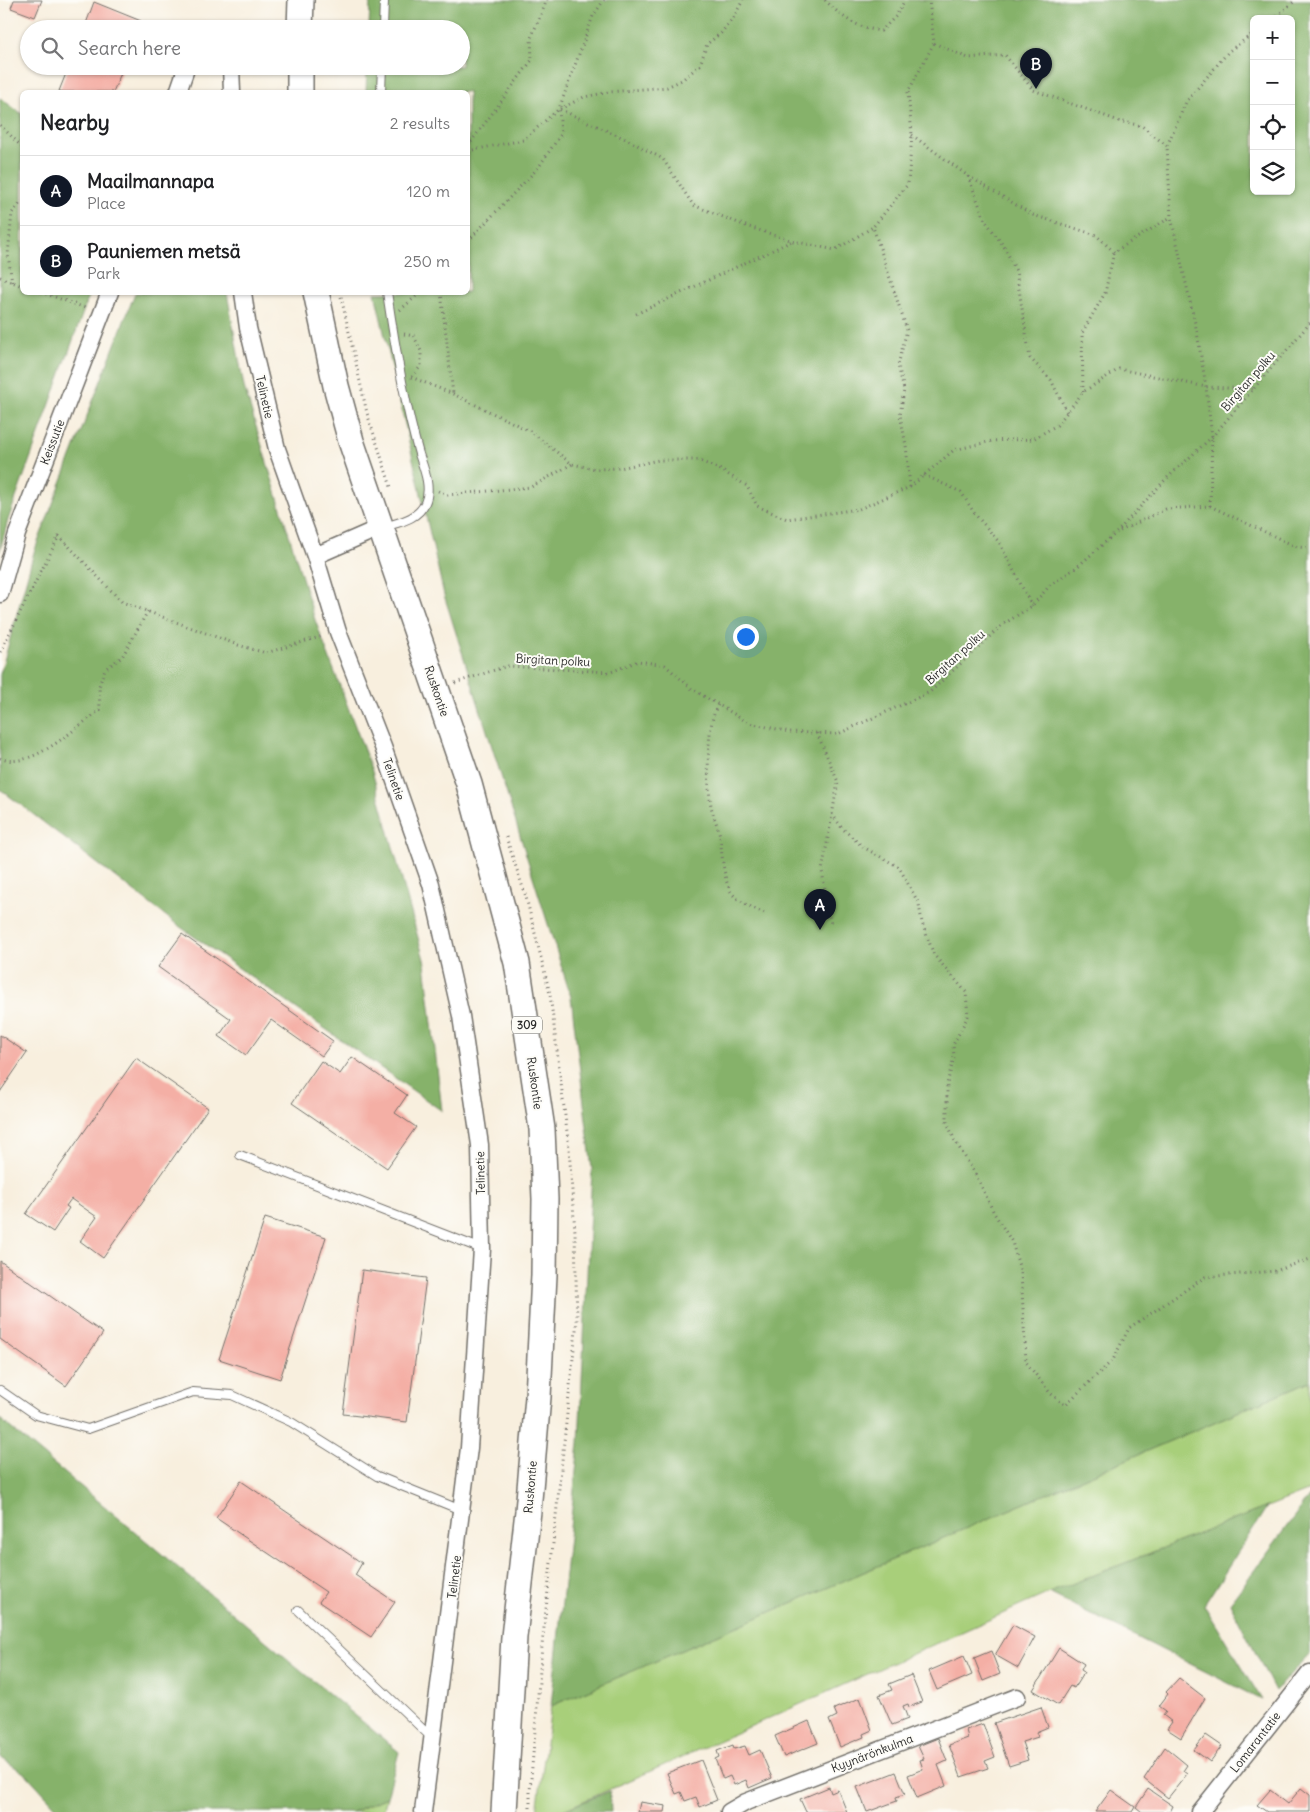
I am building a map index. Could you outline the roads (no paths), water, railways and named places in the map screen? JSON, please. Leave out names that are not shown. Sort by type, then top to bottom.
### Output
[{"type":"main road","points":[[300,20],[301,0]]},
{"type":"main road","points":[[300,75],[300,90]]},
{"type":"main road","name":"Ruskontie","points":[[317,295],[336,386],[351,441],[391,525],[469,784],[517,963],[542,1129],[544,1247],[538,1398],[514,1637],[504,1812]]},
{"type":"street","points":[[179,90],[184,75]]},
{"type":"street","points":[[231,75],[232,90]]},
{"type":"street","name":"Keissutie","points":[[0,594],[17,534],[109,295]]},
{"type":"street","name":"Telinetie","points":[[243,295],[248,328],[277,449],[315,556],[338,632],[383,747],[430,884],[459,1006],[480,1146],[482,1250],[463,1511],[423,1812]]},
{"type":"street","points":[[315,556],[391,525]]},
{"type":"street","name":"Lomarantatie","points":[[1200,1812],[1310,1673]]},
{"type":"street","name":"Kyynärönkulma","points":[[729,1812],[746,1802],[1017,1697]]},
{"type":"lane","points":[[383,20],[384,0]]},
{"type":"lane","points":[[381,90],[382,75]]},
{"type":"lane","points":[[387,295],[411,425],[428,486],[426,502],[420,512],[391,525]]},
{"type":"lane","points":[[240,1156],[482,1250]]},
{"type":"lane","points":[[0,1390],[36,1415],[88,1429],[193,1392],[232,1396],[291,1422],[377,1476],[463,1511]]},
{"type":"lane","points":[[298,1610],[432,1738]]},
{"type":"place","name":"Pauniemen metsä","points":[[1036,89]]},
{"type":"place","name":"Maailmannapa","points":[[820,930]]}]
